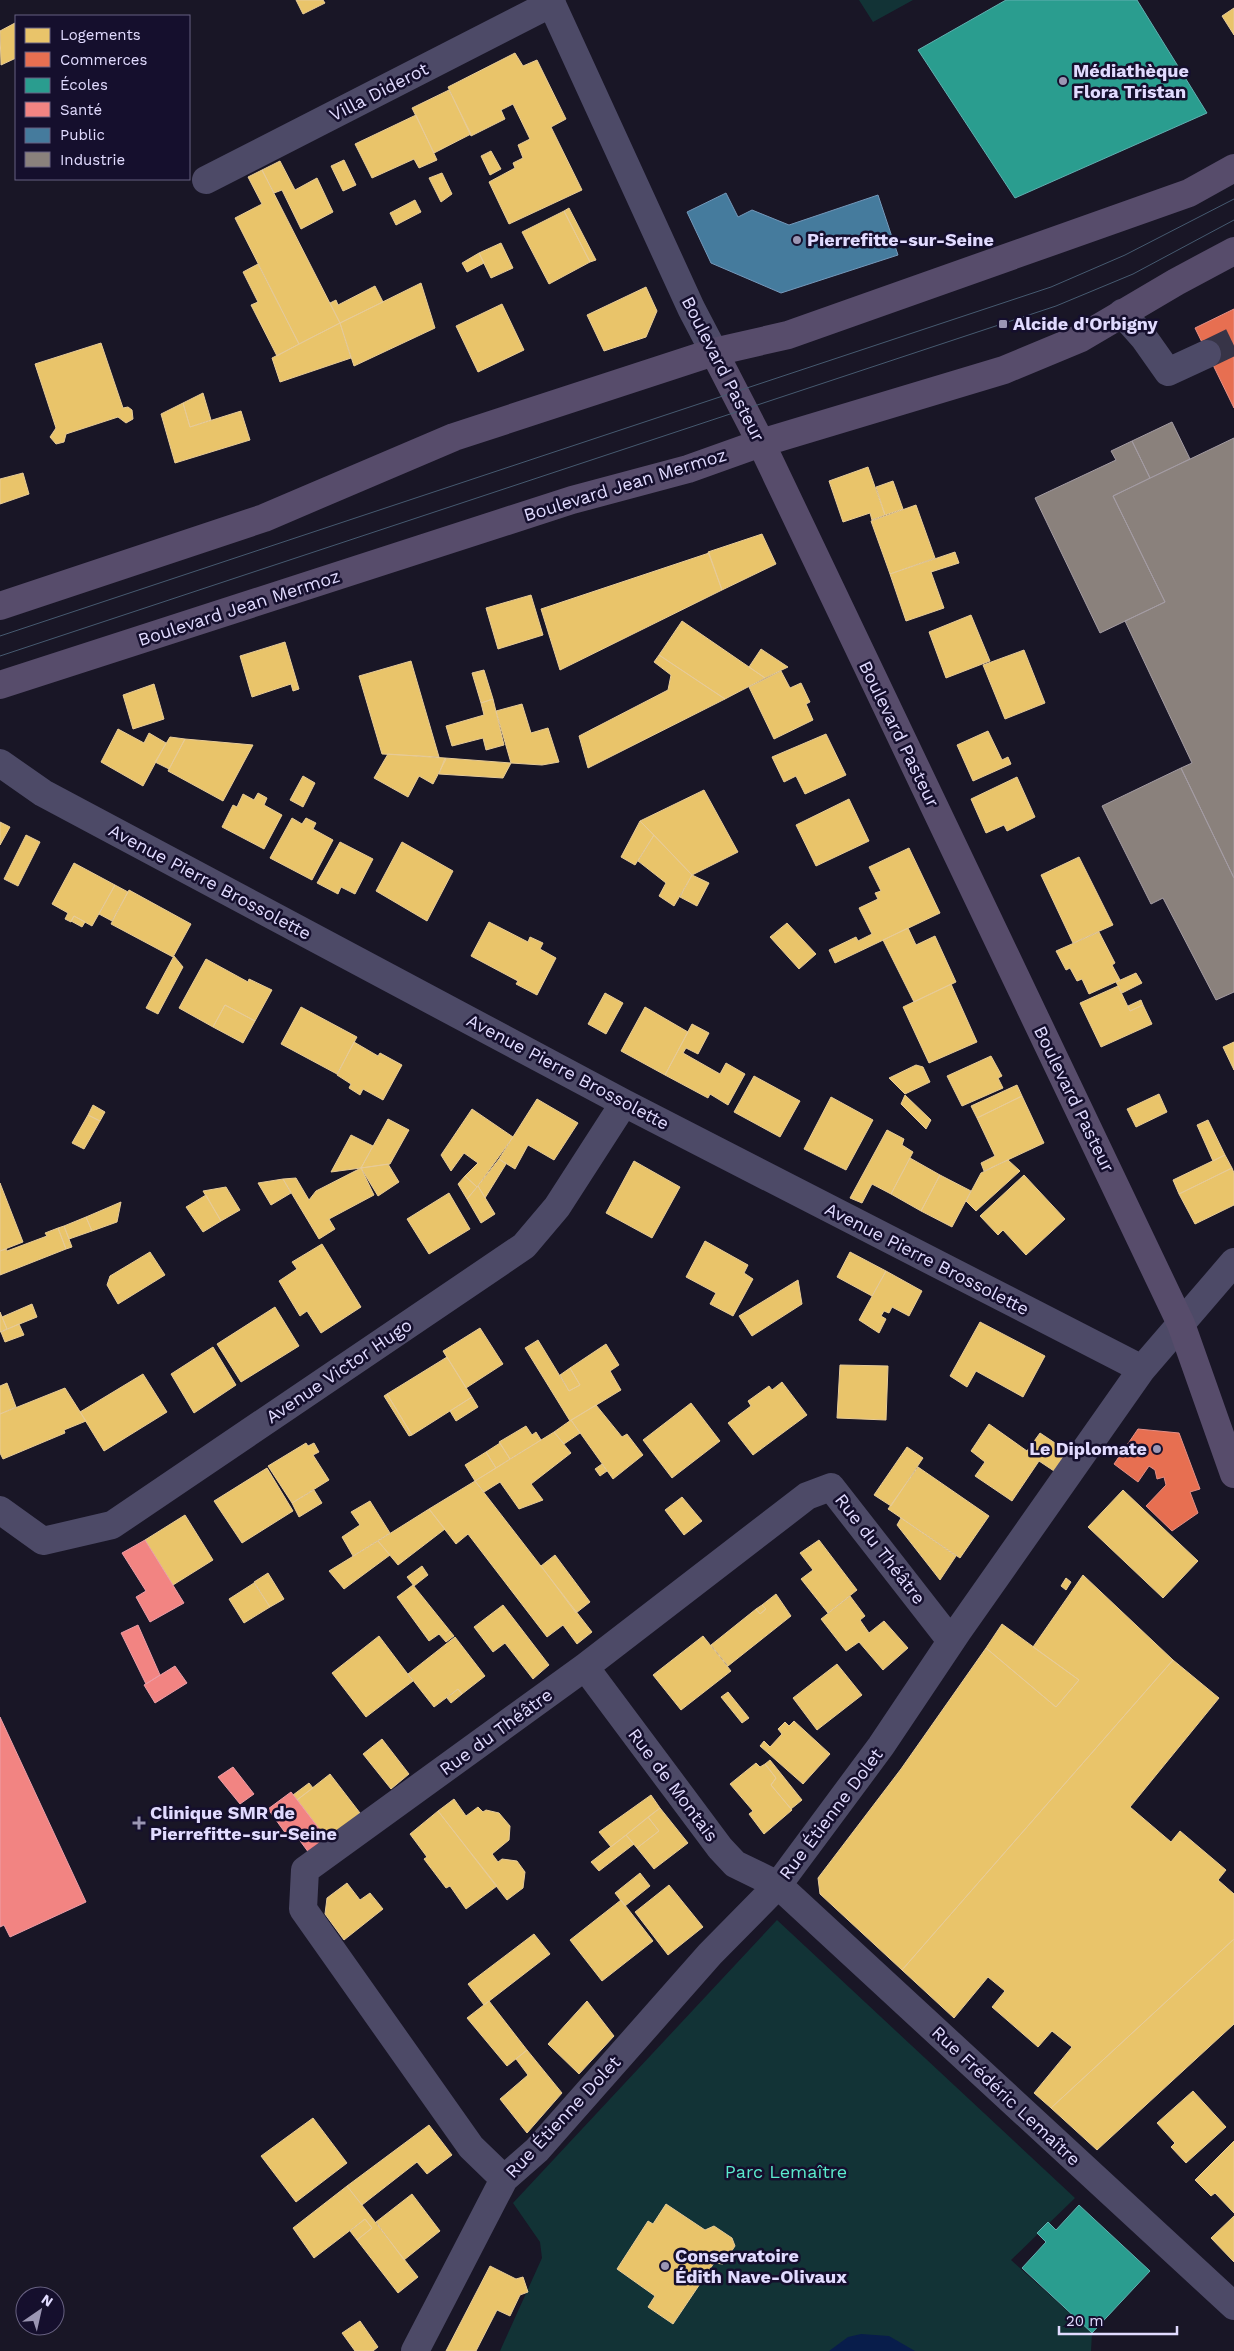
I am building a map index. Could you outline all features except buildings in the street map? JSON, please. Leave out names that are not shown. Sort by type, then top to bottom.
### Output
[{"type":"main road","points":[[0,606],[264,518],[454,437],[714,352],[788,335],[1189,193],[1234,168]]},
{"type":"main road","name":"Boulevard Jean Mermoz","points":[[0,685],[572,500],[688,469],[761,443],[1004,370],[1081,338],[1234,251]]},
{"type":"main road","name":"Boulevard Pasteur","points":[[714,352],[761,443],[1181,1324],[1234,1474]]},
{"type":"street","name":"Villa Diderot","points":[[206,180],[551,1]]},
{"type":"street","name":"Boulevard Pasteur","points":[[551,1],[691,308],[714,352]]},
{"type":"street","points":[[1122,313],[1144,338],[1168,372],[1208,354]]},
{"type":"street","name":"Avenue Pierre Brossolette","points":[[0,763],[43,793],[624,1103],[1142,1369]]},
{"type":"street","name":"Avenue Victor Hugo","points":[[0,1510],[43,1541],[112,1525],[524,1246],[557,1207],[624,1103]]},
{"type":"street","name":"Rue Étienne Dolet","points":[[415,2351],[504,2179],[537,2150],[710,1954],[778,1885],[881,1746],[951,1641],[1142,1369],[1234,1262]]},
{"type":"street","name":"Rue du Théâtre","points":[[504,2179],[471,2147],[303,1909],[305,1870],[585,1667],[808,1496],[831,1487],[849,1506],[951,1641]]},
{"type":"street","name":"Rue de Montais","points":[[585,1667],[720,1848],[736,1864],[778,1885]]},
{"type":"street","name":"Rue Frédéric Lemaître","points":[[778,1885],[1234,2306]]},
{"type":"green space","points":[[859,0],[913,0],[873,22]]},
{"type":"green space","name":"Parc Lemaître","points":[[777,1920],[1075,2198],[1011,2260],[1092,2333],[1091,2351],[500,2351],[542,2258],[540,2242],[513,2203]]},
{"type":"water","points":[[861,2334],[889,2336],[915,2351],[829,2351],[848,2337]]},
{"type":"tunnel","points":[[1207,354],[1234,341]]},
{"type":"tram line","points":[[0,636],[1051,287],[1125,255],[1234,199]]},
{"type":"tram line","points":[[0,656],[1056,306],[1133,274],[1234,220]]},
{"type":"place","name":"Médiathèque Flora Tristan","points":[[1063,81]]},
{"type":"place","name":"Pierrefitte-sur-Seine","points":[[797,240]]},
{"type":"place","name":"Alcide d'Orbigny","points":[[1003,324]]},
{"type":"place","name":"Le Diplomate","points":[[1157,1449]]},
{"type":"place","name":"Clinique SMR de Pierrefitte-sur-Seine","points":[[139,1823]]},
{"type":"place","name":"Conservatoire Édith Nave-Olivaux","points":[[665,2266]]}]
